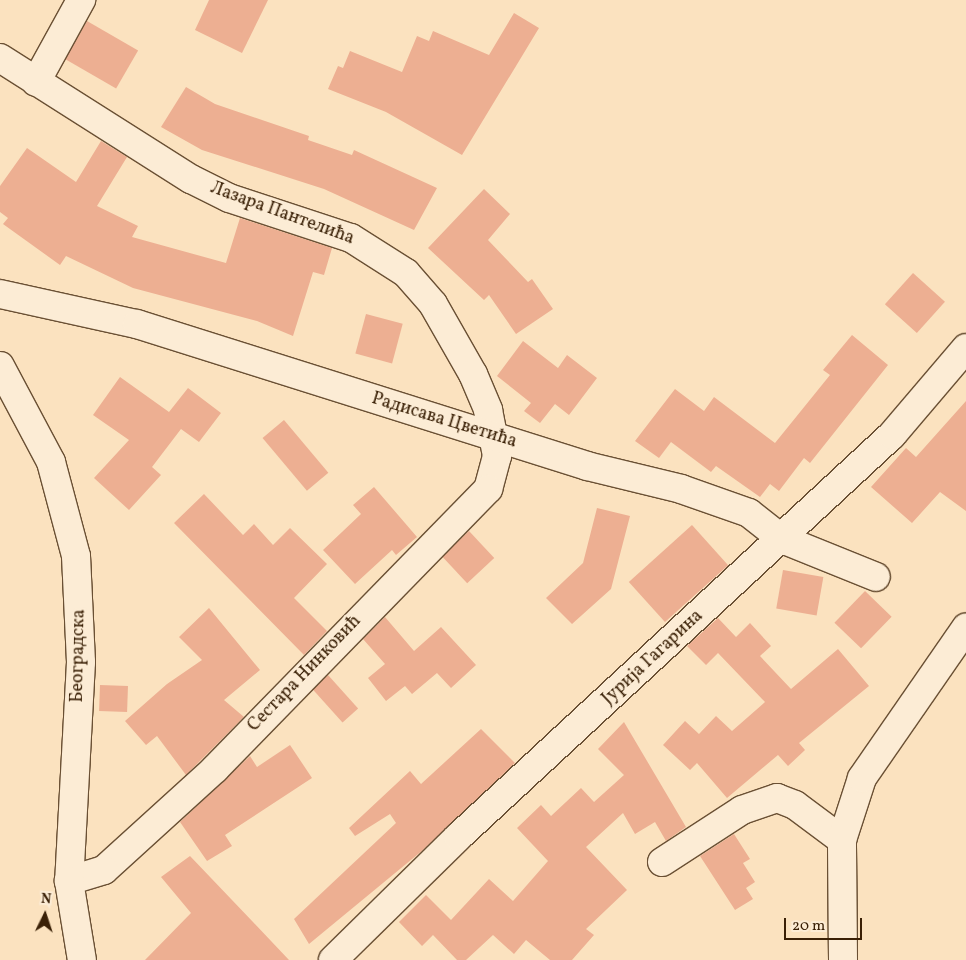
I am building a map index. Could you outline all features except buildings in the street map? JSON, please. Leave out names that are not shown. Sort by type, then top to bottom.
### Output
[{"type":"street","points":[[36,82],[81,0]]},
{"type":"street","name":"Лазара Пантелића","points":[[0,58],[191,180],[229,198],[351,238],[406,273],[455,338],[483,396],[490,435]]},
{"type":"street","name":"Радисава Цветића","points":[[0,294],[137,324],[490,435],[749,513],[782,539],[876,578]]},
{"type":"street","name":"Јурија Гагарина","points":[[333,960],[458,837],[782,539],[892,435],[966,348]]},
{"type":"street","name":"Београдска","points":[[0,366],[52,462],[76,556],[81,662],[69,881],[82,960]]},
{"type":"street","name":"Сестара Нинковић","points":[[69,881],[104,870],[215,769],[338,638],[465,514],[496,473],[490,435]]},
{"type":"street","points":[[843,960],[842,840],[862,778],[966,628]]},
{"type":"street","points":[[662,862],[742,810],[776,798],[795,805],[842,840]]}]
